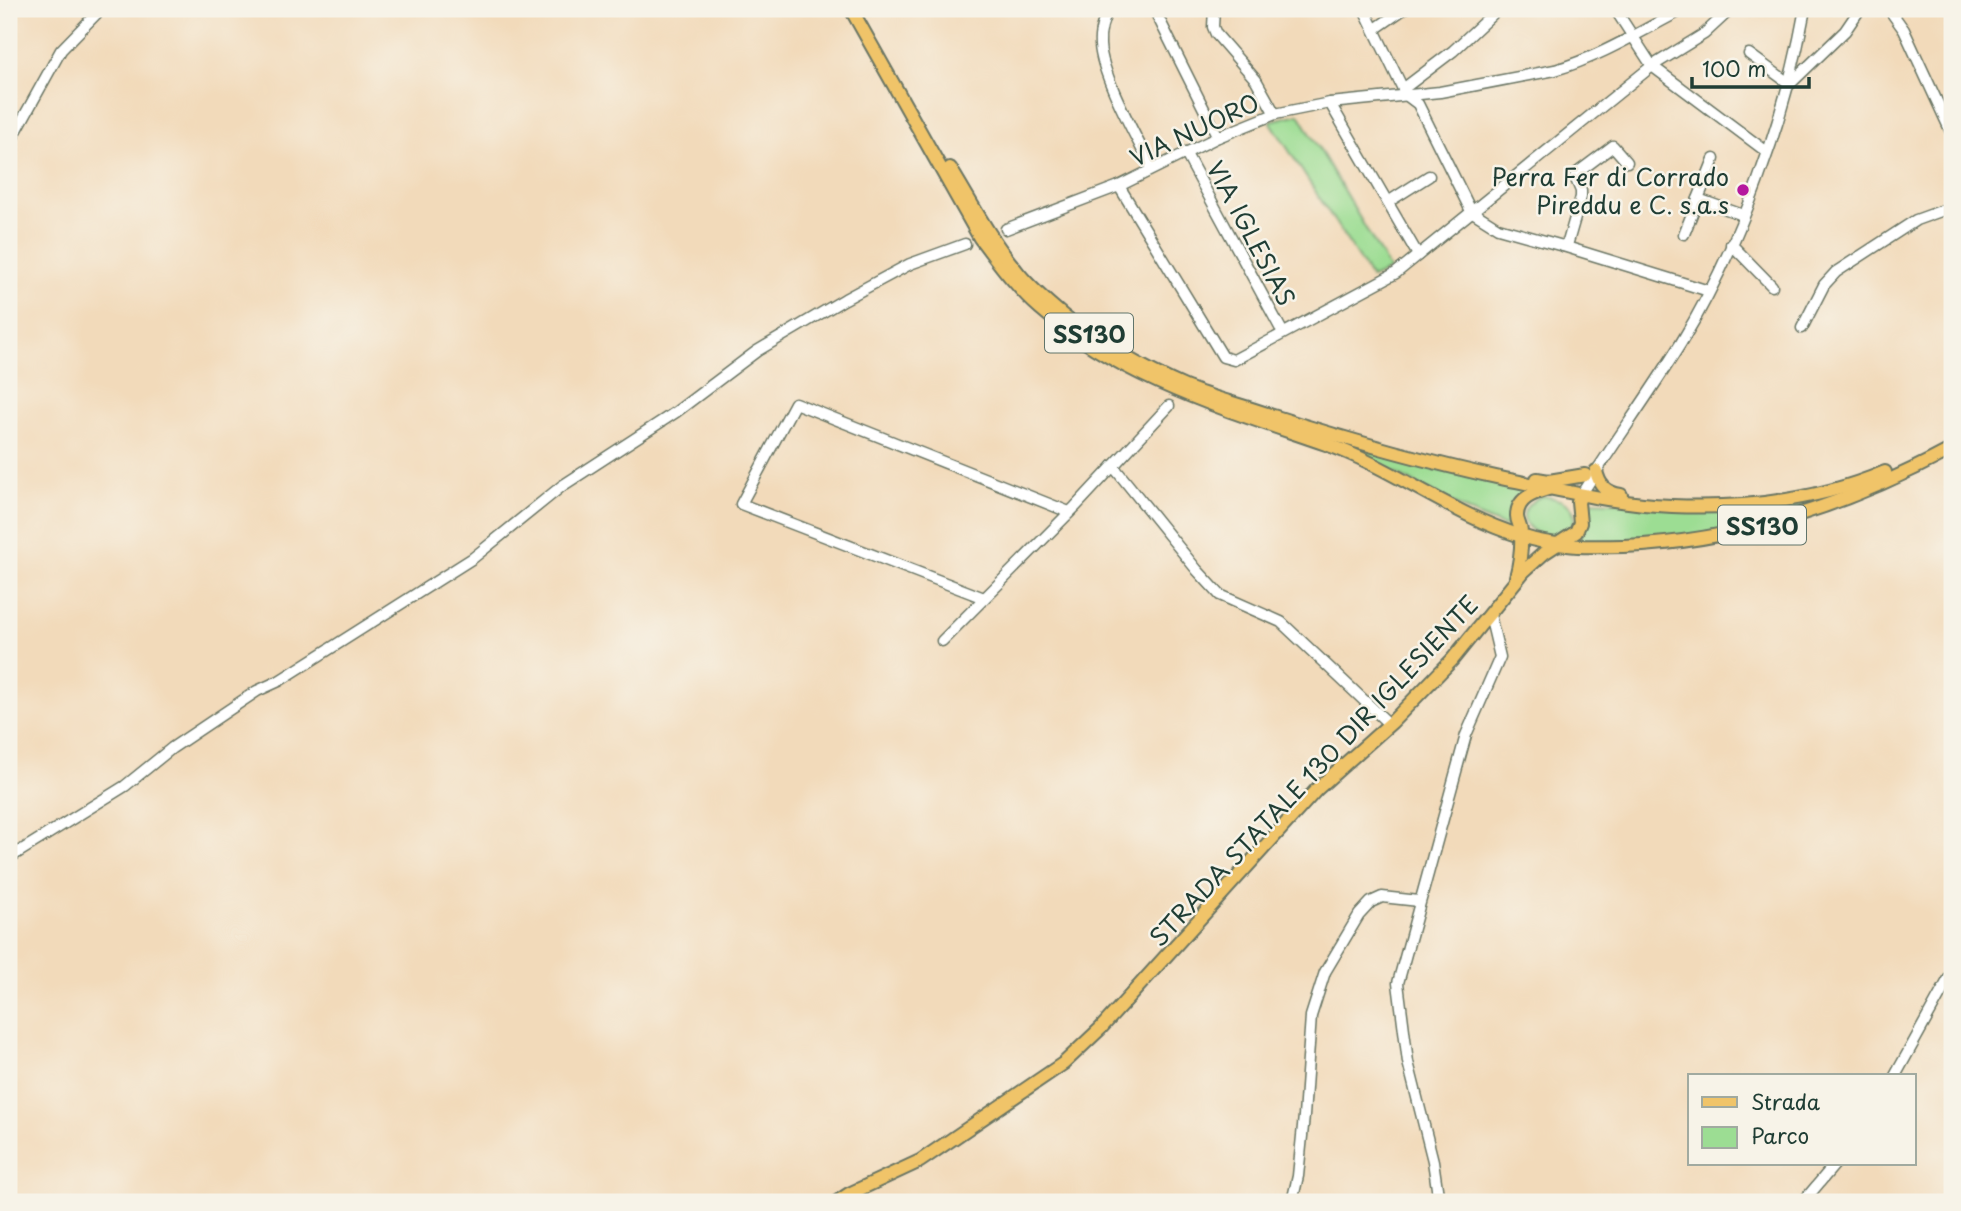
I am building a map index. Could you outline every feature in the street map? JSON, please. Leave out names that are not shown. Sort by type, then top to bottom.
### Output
[{"type":"main road","name":"SS130","points":[[852,9],[980,238],[1004,271],[1039,307],[1084,342],[1180,394],[1335,448],[1430,497],[1520,536],[1559,545],[1644,545],[1691,541],[1736,532],[1853,495],[1952,449]]},
{"type":"main road","name":"SS130","points":[[860,9],[931,137],[1017,272],[1063,315],[1137,362],[1185,387],[1333,436],[1548,489],[1643,504],[1712,507],[1761,503],[1822,493],[1872,477],[1952,441]]},
{"type":"main road","points":[[1491,476],[1509,473],[1549,481],[1593,471],[1606,491],[1637,498],[1643,504]]},
{"type":"main road","points":[[1520,536],[1517,515],[1521,502],[1531,494],[1548,489]]},
{"type":"main road","points":[[1559,545],[1578,528],[1578,502],[1581,495]]},
{"type":"main road","name":"STRADA STATALE 130 DIR IGLESIENTE","points":[[1514,584],[1521,560],[1520,536]]},
{"type":"main road","name":"STRADA STATALE 130 DIR IGLESIENTE","points":[[837,1202],[920,1161],[1064,1063],[1100,1029],[1317,789],[1389,724],[1451,660],[1528,567],[1559,545]]},
{"type":"street","points":[[9,144],[61,50],[102,9]]},
{"type":"street","points":[[1109,9],[1103,18],[1100,44],[1106,71],[1152,169]]},
{"type":"street","points":[[1154,9],[1218,136]]},
{"type":"street","points":[[1214,9],[1213,27],[1216,34],[1256,80],[1275,114]]},
{"type":"street","points":[[1364,9],[1405,92],[1418,104],[1471,211],[1498,228],[1709,291]]},
{"type":"street","points":[[1374,30],[1404,9]]},
{"type":"street","points":[[1405,92],[1498,9]]},
{"type":"street","points":[[1615,9],[1651,66],[1767,152]]},
{"type":"street","name":"VIA NUORO","points":[[1006,229],[1119,186],[1218,136],[1275,114],[1405,92],[1440,92],[1555,70],[1571,65],[1684,9]]},
{"type":"street","points":[[1119,186],[1223,358],[1234,360],[1396,273],[1651,66],[1704,34],[1731,9]]},
{"type":"street","points":[[1581,495],[1593,471],[1682,341],[1731,244],[1790,84],[1805,9]]},
{"type":"street","points":[[1790,84],[1845,31],[1860,9]]},
{"type":"street","points":[[1889,9],[1904,30],[1952,134]]},
{"type":"street","points":[[1749,54],[1790,84]]},
{"type":"street","points":[[1330,103],[1418,255]]},
{"type":"street","points":[[1563,246],[1569,242],[1581,197],[1575,177],[1577,173],[1613,146],[1627,162]]},
{"type":"street","name":"VIA IGLESIAS","points":[[1185,152],[1283,333]]},
{"type":"street","points":[[1684,234],[1714,159]]},
{"type":"street","points":[[1388,202],[1429,176]]},
{"type":"street","points":[[1698,200],[1743,215]]},
{"type":"street","points":[[1802,328],[1824,285],[1836,272],[1916,220],[1952,207]]},
{"type":"street","points":[[9,858],[125,786],[173,748],[257,691],[279,681],[472,558],[562,486],[676,412],[757,351],[910,264],[965,244]]},
{"type":"street","points":[[1731,244],[1772,286]]},
{"type":"street","points":[[984,598],[741,504],[796,403],[1069,512]]},
{"type":"street","points":[[942,641],[1169,406]]},
{"type":"street","points":[[1113,466],[1196,570],[1220,595],[1281,622],[1389,724]]},
{"type":"street","points":[[1548,489],[1593,471]]},
{"type":"street","points":[[1439,1202],[1433,1161],[1408,1062],[1398,983],[1466,734],[1500,657],[1490,615]]},
{"type":"street","points":[[1292,1202],[1298,1176],[1311,1016],[1325,972],[1359,915],[1371,902],[1382,897],[1419,901]]},
{"type":"street","points":[[1896,1074],[1952,973]]},
{"type":"street","points":[[1803,1202],[1833,1166]]},
{"type":"green space","points":[[1299,114],[1390,270],[1371,278],[1270,121]]},
{"type":"green space","points":[[1340,443],[1436,469],[1530,489],[1514,522],[1514,530],[1478,516]]},
{"type":"green space","points":[[1542,496],[1560,500],[1572,509],[1574,521],[1561,536],[1540,534],[1526,524],[1525,510]]},
{"type":"green space","points":[[1831,497],[1758,523],[1696,537],[1625,542],[1572,542],[1583,501],[1772,506]]},
{"type":"place","name":"Perra Fer di Corrado Pireddu e C. s.a.s","points":[[1743,190]]}]
